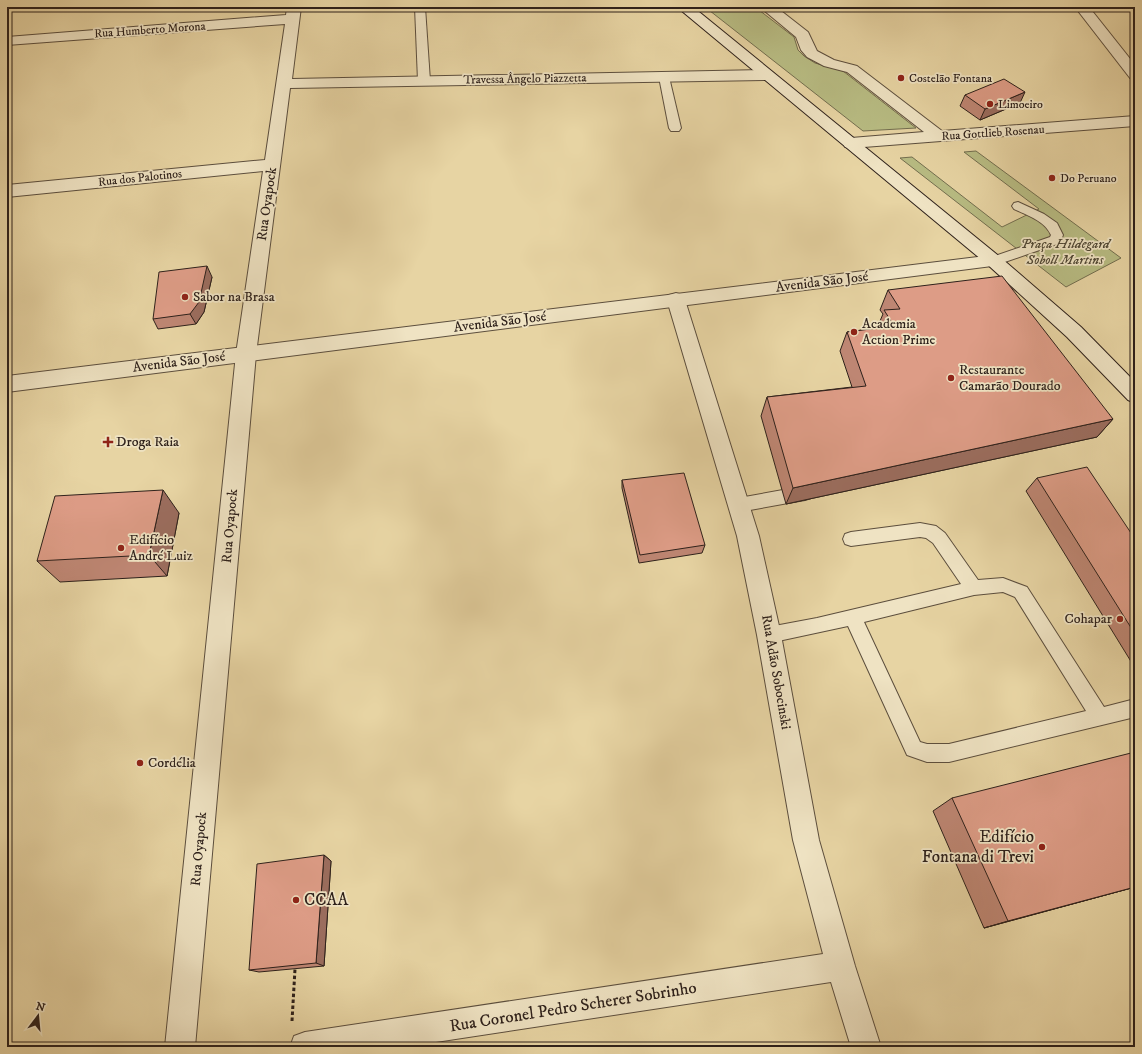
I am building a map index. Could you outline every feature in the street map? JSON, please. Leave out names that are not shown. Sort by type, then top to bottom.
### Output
[{"type":"street","points":[[684,7],[994,261],[1074,332],[1135,395]]},
{"type":"street","points":[[767,7],[804,35],[808,50],[812,54],[829,63],[852,69],[940,137]]},
{"type":"street","points":[[1082,7],[1135,74]]},
{"type":"street","name":"Rua Humberto Morona","points":[[7,41],[294,13]]},
{"type":"street","name":"Rua Oyapock","points":[[180,1047],[246,354],[294,13]]},
{"type":"street","name":"Travessa Ângelo Piazzetta","points":[[284,84],[767,75]]},
{"type":"street","name":"Rua Gottlieb Rosenau","points":[[851,144],[1135,121]]},
{"type":"street","name":"Rua dos Palotinos","points":[[7,191],[272,165]]},
{"type":"street","name":"Avenida São José","points":[[7,384],[994,261]]},
{"type":"street","name":"Rua Adão Sobocinski","points":[[676,300],[739,505],[758,577],[806,840],[841,966],[866,1047]]},
{"type":"street","name":"Rua Coronel Pedro Scherer Sobrinho","points":[[298,1035],[841,966]]},
{"type":"lane","points":[[420,7],[424,81]]},
{"type":"lane","points":[[664,77],[675,128]]},
{"type":"lane","points":[[994,261],[1055,240],[1057,235],[1053,226],[1040,217],[1018,206]]},
{"type":"lane","points":[[739,505],[778,499],[823,488]]},
{"type":"lane","points":[[851,539],[920,530],[930,531],[939,538],[974,588]]},
{"type":"lane","points":[[769,635],[853,618],[974,588],[1003,585],[1021,592],[1100,718]]},
{"type":"lane","points":[[853,618],[914,749],[927,753],[949,753],[1100,718],[1135,708]]},
{"type":"path","points":[[296,969],[298,1035]]},
{"type":"green space","points":[[705,7],[755,7],[794,37],[798,50],[804,56],[815,63],[843,71],[916,128],[863,131]]},
{"type":"green space","name":"Praça Hildegard Soboll Martins","points":[[976,151],[1121,258],[1066,287],[900,158],[912,157],[1002,227],[1039,209],[964,152]]},
{"type":"building","points":[[1004,79],[1025,92],[985,109],[965,95]]},
{"type":"building","name":"Sabor na Brasa","points":[[207,266],[199,302],[190,314],[153,319],[159,272]]},
{"type":"building","name":"Restaurante Camarão Dourado","points":[[1002,276],[1113,419],[793,488],[767,397],[866,386],[847,332],[894,326],[884,310],[900,309],[888,290]]},
{"type":"building","points":[[1087,467],[1135,539],[1135,634],[1037,478]]},
{"type":"building","points":[[684,473],[705,545],[640,555],[622,480]]},
{"type":"building","points":[[163,490],[149,555],[37,561],[55,496]]},
{"type":"building","name":"Edifício Fontana di Trevi","points":[[1135,752],[1135,887],[1008,921],[952,798]]},
{"type":"building","name":"CCAA","points":[[324,855],[316,963],[249,970],[257,864]]},
{"type":"place","name":"Costelão Fontana","points":[[901,78]]},
{"type":"place","name":"Limoeiro","points":[[990,104]]},
{"type":"place","name":"Do Peruano","points":[[1052,178]]},
{"type":"place","name":"Sabor na Brasa","points":[[185,297]]},
{"type":"place","name":"Academia Action Prime","points":[[854,332]]},
{"type":"place","name":"Restaurante Camarão Dourado","points":[[951,378]]},
{"type":"place","name":"Droga Raia","points":[[108,442]]},
{"type":"place","name":"Edifício André Luiz","points":[[121,548]]},
{"type":"place","name":"Cohapar","points":[[1120,619]]},
{"type":"place","name":"Cordélia","points":[[140,763]]},
{"type":"place","name":"Edifício Fontana di Trevi","points":[[1042,847]]},
{"type":"place","name":"CCAA","points":[[296,900]]}]
